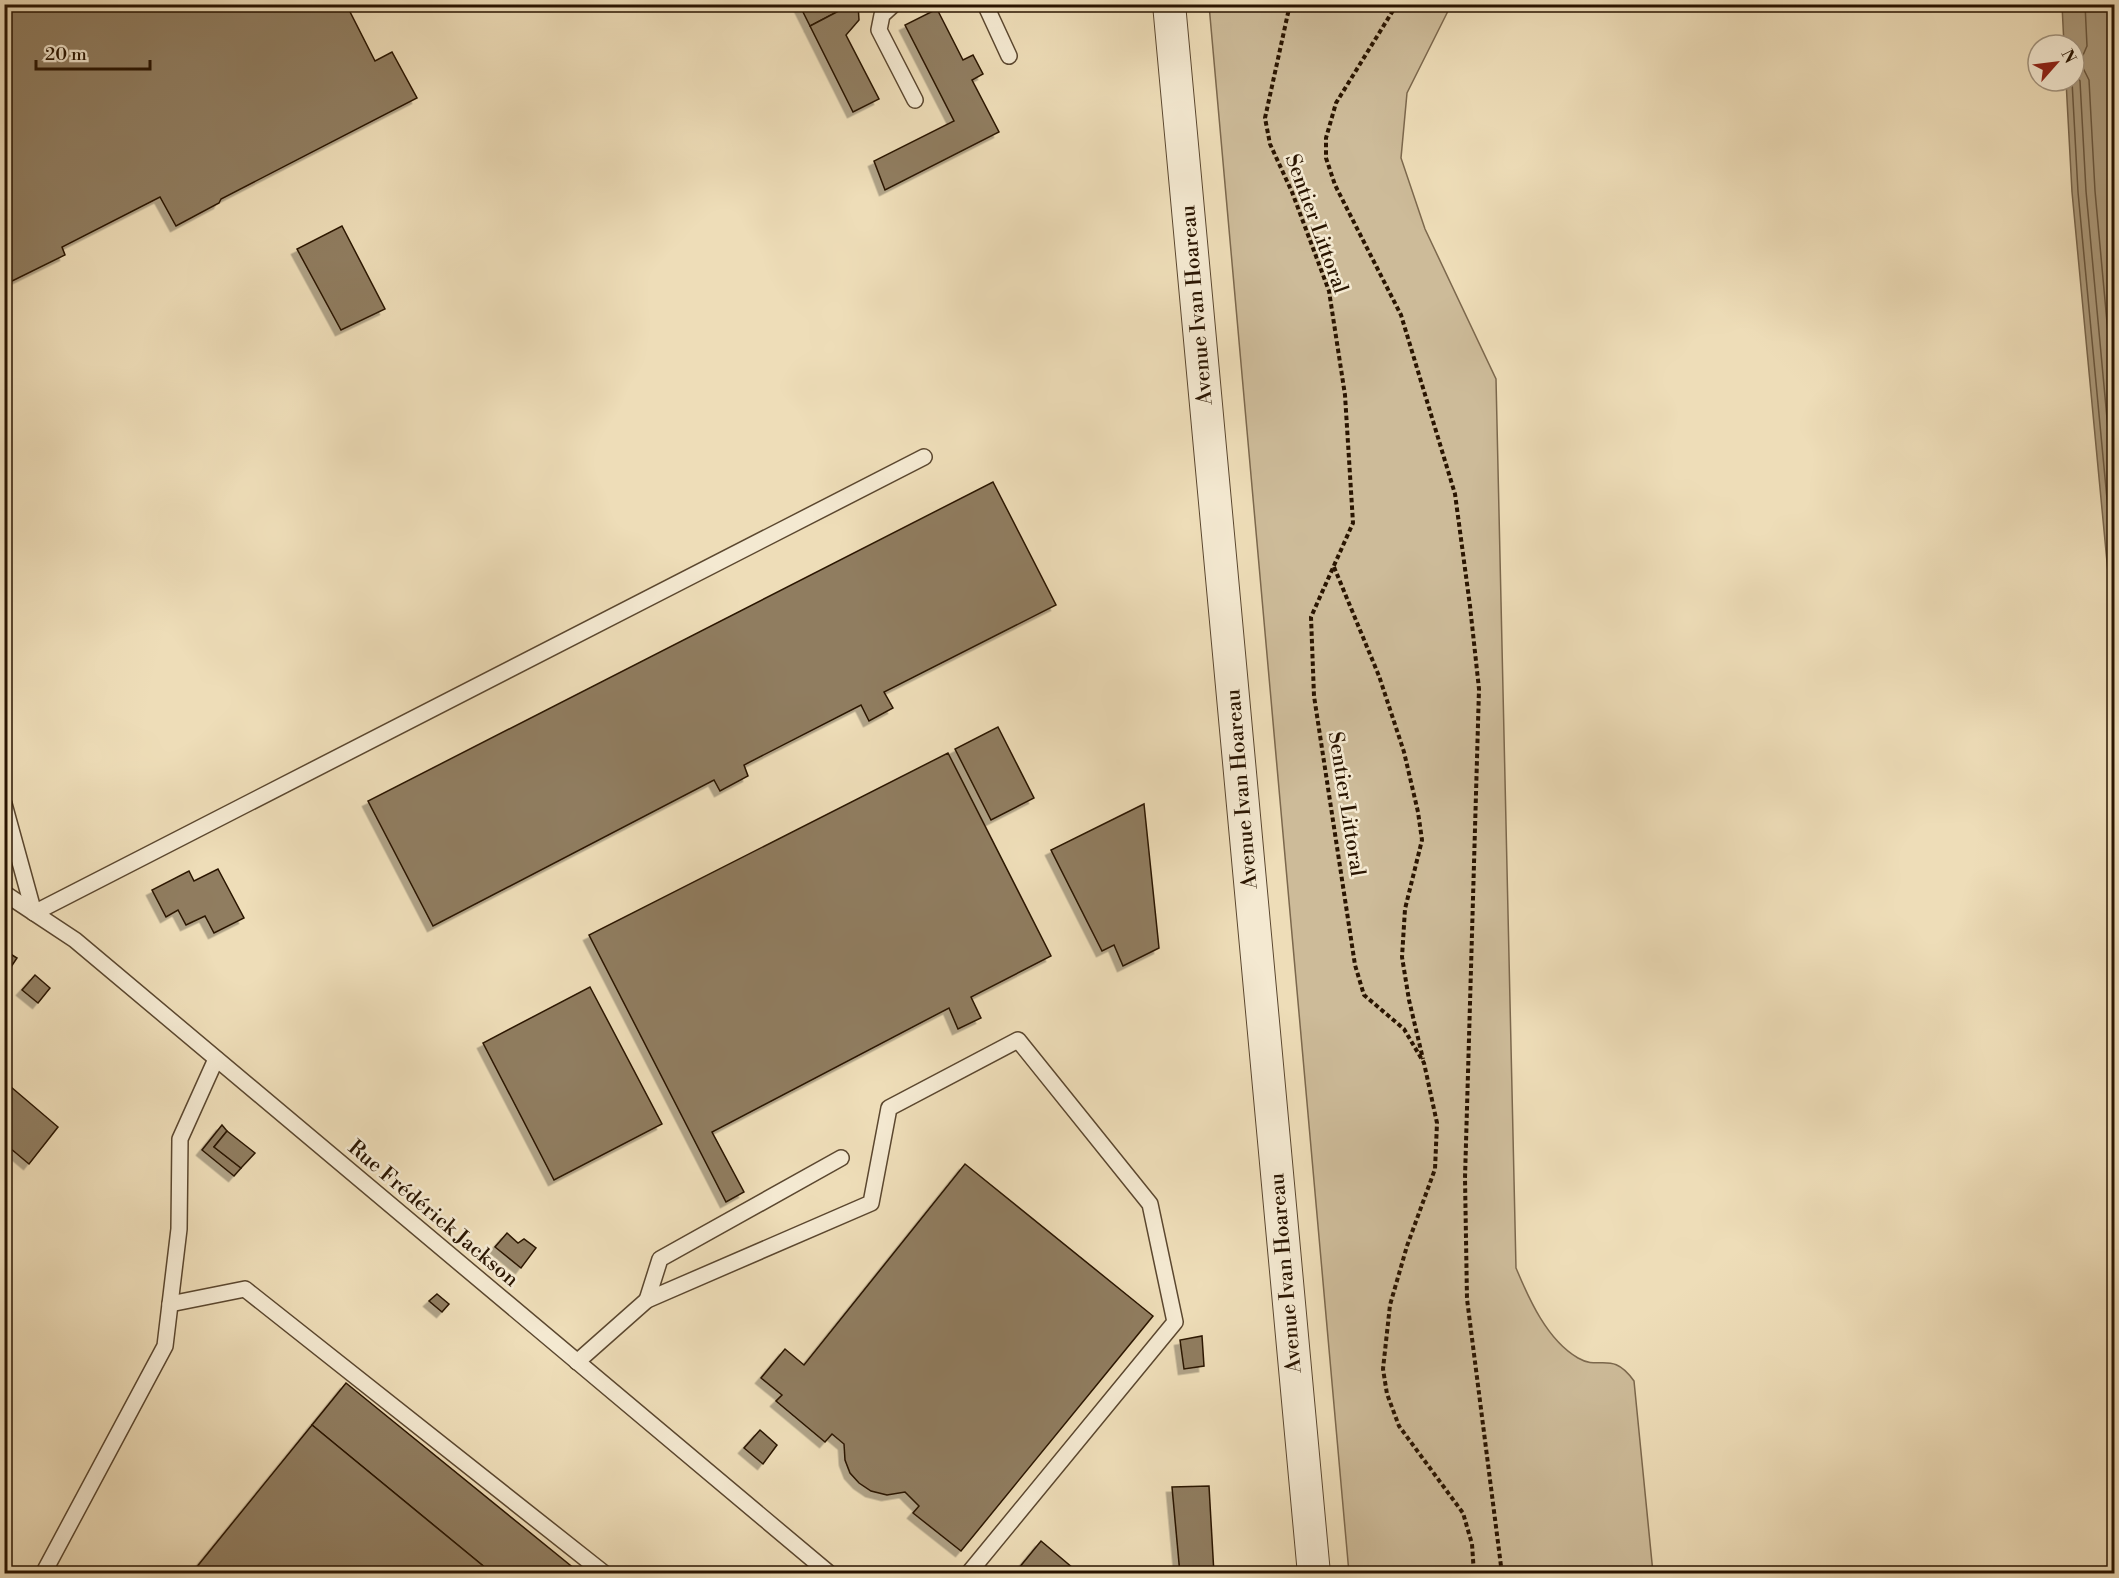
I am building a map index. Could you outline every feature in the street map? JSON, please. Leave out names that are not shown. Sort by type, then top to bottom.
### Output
[{"type":"street","name":"Avenue Ivan Hoareau","points":[[1169,4],[1314,1574]]},
{"type":"lane","points":[[894,4],[882,15],[879,30],[915,100]]},
{"type":"lane","points":[[985,4],[1009,56]]},
{"type":"lane","points":[[4,804],[34,913],[924,457]]},
{"type":"lane","name":"Rue Frédérick Jackson","points":[[4,893],[75,940],[830,1574]]},
{"type":"lane","points":[[577,1362],[647,1300],[872,1203],[889,1108],[1018,1040],[1150,1204],[1175,1322],[968,1574]]},
{"type":"lane","points":[[43,1574],[165,1346],[178,1229],[180,1139],[216,1059]]},
{"type":"lane","points":[[647,1300],[660,1259],[841,1158]]},
{"type":"lane","points":[[170,1304],[244,1289],[605,1574]]},
{"type":"path","name":"Sentier Littoral","points":[[1290,4],[1265,118],[1270,144],[1292,192],[1329,291],[1345,395],[1353,523],[1311,617],[1314,696],[1355,965],[1364,995],[1404,1029],[1424,1063],[1437,1123],[1435,1168],[1407,1246],[1390,1305],[1383,1369],[1387,1394],[1399,1426],[1463,1513],[1472,1544],[1474,1574]]},
{"type":"path","points":[[1397,4],[1336,104],[1326,138],[1326,158],[1335,185],[1401,315],[1455,494],[1470,606],[1479,689],[1465,1178],[1467,1299],[1502,1574]]},
{"type":"path","points":[[1334,566],[1379,676],[1404,752],[1418,812],[1422,840],[1405,909],[1402,957],[1424,1063]]},
{"type":"shaded area","points":[[1209,5],[1451,5],[1407,93],[1401,158],[1425,229],[1496,379],[1516,1268],[1540,1318],[1557,1341],[1578,1358],[1593,1363],[1619,1366],[1634,1381],[1653,1573],[1349,1573]]},
{"type":"water","points":[[2062,5],[2114,5],[2114,636],[2072,192],[2067,93],[2086,93],[2086,33],[2063,33]]},
{"type":"building","points":[[4,4],[346,4],[375,61],[392,52],[417,98],[221,199],[219,203],[176,226],[160,197],[62,247],[65,255],[4,285]]},
{"type":"building","points":[[799,4],[852,4],[810,26]]},
{"type":"building","points":[[852,4],[858,4],[859,20],[846,35],[879,99],[853,112],[810,26]]},
{"type":"building","points":[[937,9],[963,60],[973,55],[983,74],[972,80],[999,132],[885,190],[874,161],[954,121],[905,25]]},
{"type":"building","points":[[342,226],[385,309],[341,330],[297,249]]},
{"type":"building","points":[[993,482],[1056,605],[884,692],[893,708],[869,721],[861,705],[744,765],[748,776],[720,791],[714,780],[433,926],[368,801]]},
{"type":"building","points":[[998,727],[1034,798],[991,820],[955,749]]},
{"type":"building","points":[[948,753],[1051,956],[971,997],[981,1018],[958,1029],[949,1008],[712,1132],[744,1192],[726,1202],[589,935]]},
{"type":"building","points":[[1144,804],[1159,948],[1123,966],[1114,945],[1102,951],[1051,850]]},
{"type":"building","points":[[218,869],[244,918],[214,933],[205,916],[186,925],[178,910],[166,917],[152,890],[189,871],[194,881]]},
{"type":"building","points":[[4,950],[17,958],[5,976],[4,976]]},
{"type":"building","points":[[35,975],[50,988],[38,1003],[22,990]]},
{"type":"building","points":[[590,987],[662,1124],[554,1180],[483,1043]]},
{"type":"building","points":[[4,1081],[58,1127],[29,1164],[4,1143]]},
{"type":"building","points":[[222,1125],[227,1131],[214,1147],[241,1168],[234,1176],[202,1150]]},
{"type":"building","points":[[227,1131],[255,1153],[241,1168],[214,1147]]},
{"type":"building","points":[[965,1164],[1153,1316],[961,1551],[913,1513],[919,1506],[905,1492],[887,1495],[871,1491],[859,1483],[850,1473],[845,1460],[844,1444],[832,1434],[825,1442],[776,1401],[782,1395],[761,1378],[785,1349],[804,1365]]},
{"type":"building","points":[[507,1233],[518,1243],[524,1239],[536,1248],[521,1268],[495,1247]]},
{"type":"building","points":[[437,1294],[449,1304],[442,1312],[429,1301]]},
{"type":"building","points":[[1202,1336],[1204,1366],[1184,1369],[1180,1340]]},
{"type":"building","points":[[346,1383],[581,1574],[493,1574],[312,1425]]},
{"type":"building","points":[[312,1425],[493,1574],[191,1574]]},
{"type":"building","points":[[760,1430],[777,1445],[763,1464],[744,1448]]},
{"type":"building","points":[[1209,1486],[1214,1574],[1180,1574],[1172,1487]]},
{"type":"building","points":[[1041,1541],[1080,1574],[1014,1574]]}]
